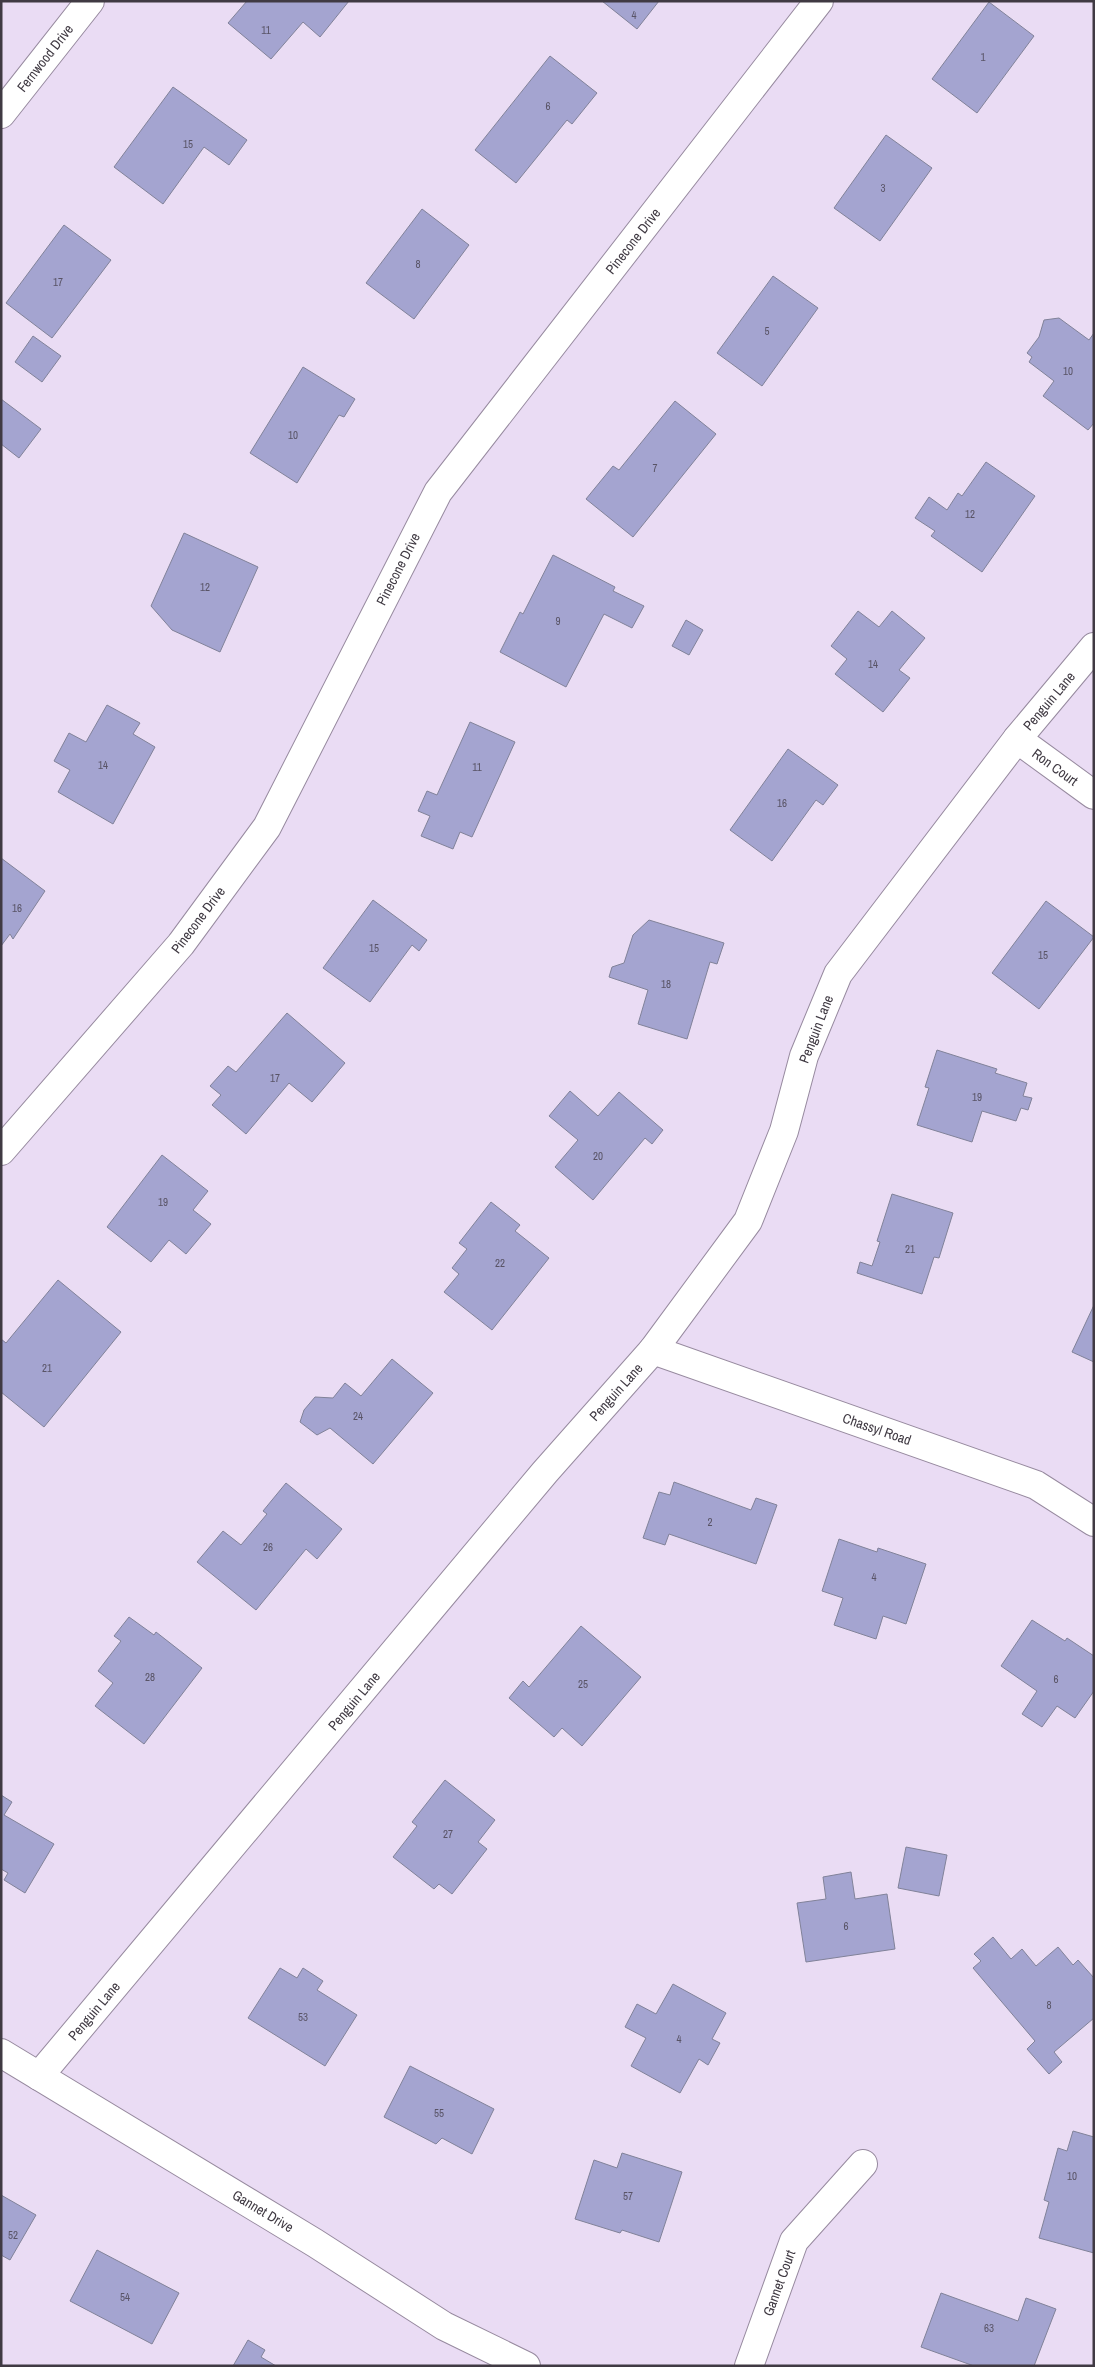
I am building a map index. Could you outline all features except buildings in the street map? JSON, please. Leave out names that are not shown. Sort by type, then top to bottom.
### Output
[{"type":"street","name":"Fernwood Drive","points":[[1,114],[90,1]]},
{"type":"street","name":"Pinecone Drive","points":[[1,1151],[182,944],[267,827],[438,492],[820,1]]},
{"type":"street","name":"Penguin Lane","points":[[40,2076],[545,1472],[654,1350],[748,1220],[784,1131],[804,1056],[838,974],[1016,739],[1094,647]]},
{"type":"street","name":"Ron Court","points":[[1016,739],[1094,795]]},
{"type":"street","name":"Chassyl Road","points":[[654,1350],[1036,1485],[1094,1522]]},
{"type":"street","name":"Gannet Drive","points":[[1,2052],[315,2243],[444,2326],[526,2366]]},
{"type":"street","name":"Gannet Court","points":[[749,2366],[794,2241],[863,2164]]}]
